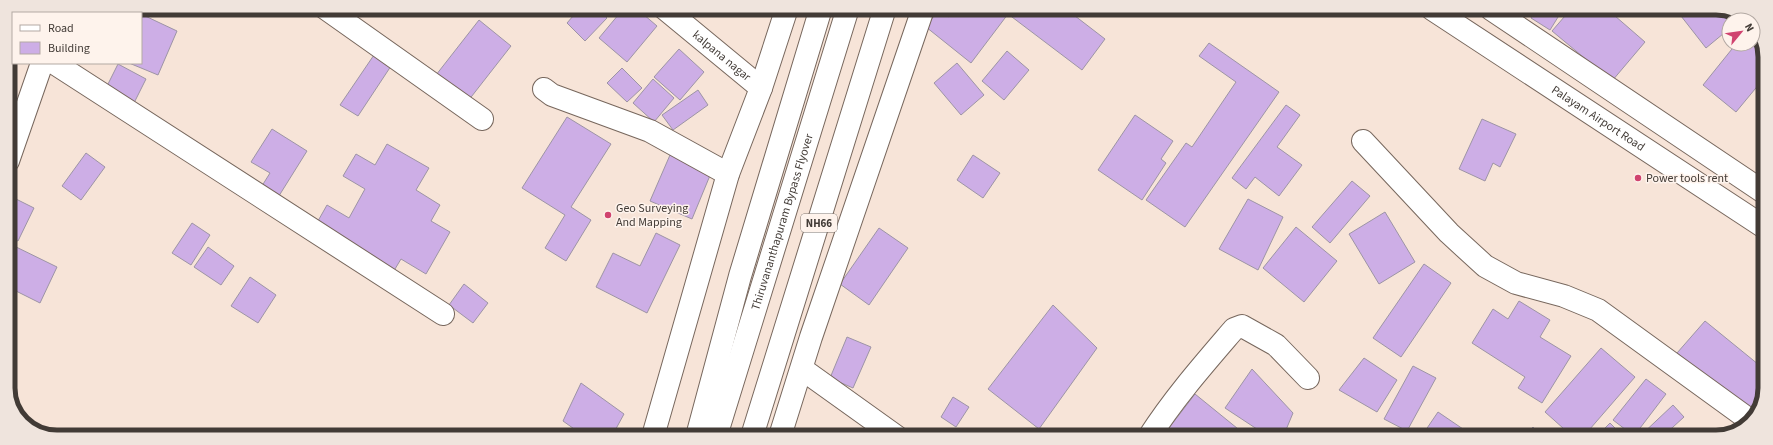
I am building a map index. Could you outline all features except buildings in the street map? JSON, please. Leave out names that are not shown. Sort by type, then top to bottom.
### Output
[{"type":"main road","points":[[335,15],[482,119]]},
{"type":"main road","name":"kalpana nagar","points":[[672,15],[761,88]]},
{"type":"main road","points":[[655,430],[728,174],[761,88],[785,15]]},
{"type":"main road","points":[[699,430],[740,276],[818,15]]},
{"type":"main road","name":"Thiruvananthapuram Bypass Flyover","points":[[718,430],[846,15]]},
{"type":"main road","name":"NH66","points":[[754,430],[883,15]]},
{"type":"main road","points":[[782,430],[921,15]]},
{"type":"main road","name":"Palayam Airport Road","points":[[1441,15],[1758,222]]},
{"type":"main road","points":[[1500,15],[1758,189]]},
{"type":"main road","points":[[15,141],[42,64]]},
{"type":"main road","points":[[56,64],[443,314]]},
{"type":"main road","points":[[544,88],[552,95],[650,131],[728,174]]},
{"type":"main road","points":[[1363,141],[1449,233],[1485,266],[1516,283],[1564,296],[1598,310],[1746,417]]},
{"type":"main road","points":[[1153,430],[1164,413],[1205,363],[1234,329],[1242,326],[1276,345],[1308,378]]},
{"type":"main road","points":[[802,369],[888,430]]},
{"type":"place","name":"Power tools rent","points":[[1638,178]]},
{"type":"place","name":"Geo Surveying And Mapping","points":[[608,215]]}]
